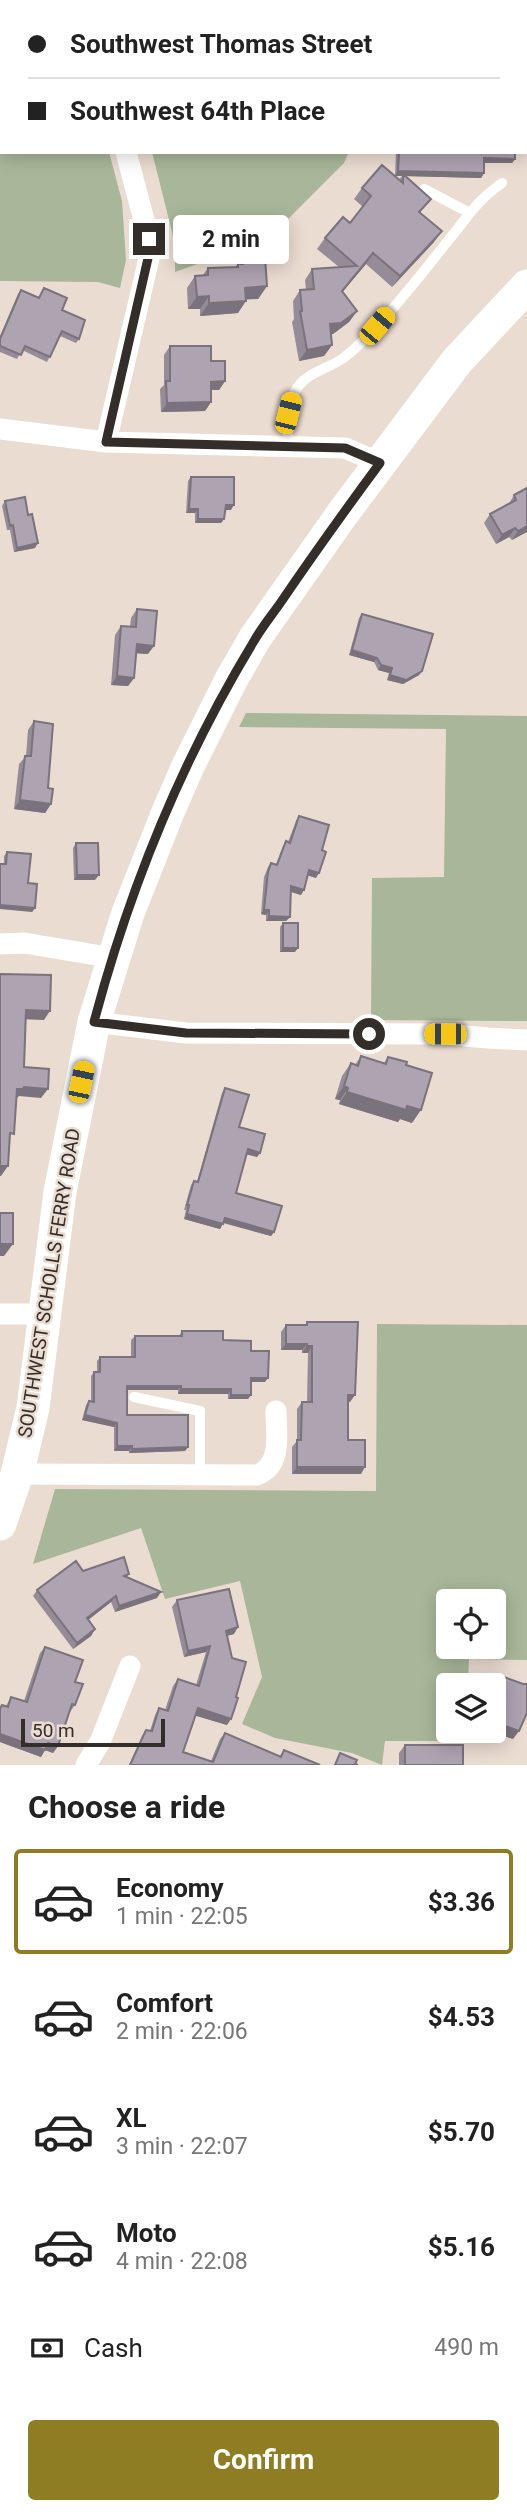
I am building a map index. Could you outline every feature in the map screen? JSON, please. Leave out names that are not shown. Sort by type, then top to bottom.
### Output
[{"type":"main road","name":"SOUTHWEST SCHOLLS FERRY ROAD","points":[[0,1524],[17,1474],[33,1408],[60,1192],[94,1022],[128,913],[168,812],[231,680],[255,638],[307,562],[457,361],[527,286]]},
{"type":"street","points":[[106,442],[149,254],[149,239],[127,154]]},
{"type":"street","points":[[0,429],[106,442],[345,448],[380,463]]},
{"type":"street","points":[[0,944],[23,943],[114,958]]},
{"type":"street","points":[[94,1022],[186,1033],[445,1034],[527,1040]]},
{"type":"street","points":[[0,1314],[45,1314]]},
{"type":"street","points":[[17,1474],[244,1476],[267,1471],[275,1460],[276,1410]]},
{"type":"street","points":[[86,1765],[100,1742],[130,1666]]},
{"type":"lane","points":[[288,445],[288,413],[292,396],[300,383],[345,357],[377,326],[449,240],[468,212],[502,183]]},
{"type":"lane","points":[[424,190],[468,212]]},
{"type":"lane","points":[[134,1397],[200,1411],[200,1476]]},
{"type":"green space","points":[[0,154],[110,154],[122,201],[126,260],[120,288],[98,282],[0,281]]},
{"type":"green space","points":[[152,154],[348,154],[344,163],[283,224],[251,245],[175,272],[175,244]]},
{"type":"green space","points":[[246,713],[527,716],[527,1021],[371,1020],[372,878],[444,877],[446,729],[239,727]]},
{"type":"green space","points":[[377,1324],[527,1325],[527,1660],[469,1659],[468,1673],[436,1673],[436,1741],[385,1741],[382,1765],[352,1753],[275,1738],[242,1724],[262,1677],[240,1581],[165,1599],[141,1528],[33,1564],[55,1489],[376,1491]]},
{"type":"building","points":[[399,154],[515,154],[515,159],[484,158],[484,173],[398,171]]},
{"type":"building","points":[[382,165],[403,183],[403,174],[431,199],[419,212],[442,231],[400,276],[373,253],[342,291],[357,311],[341,323],[330,324],[332,345],[307,350],[300,311],[300,290],[314,289],[312,269],[357,266],[325,238],[343,217],[350,223],[371,196],[362,188]]},
{"type":"building","points":[[265,256],[267,286],[245,288],[246,301],[209,303],[209,296],[197,297],[195,276],[208,275],[208,268],[238,267],[238,264],[243,264],[243,258]]},
{"type":"building","points":[[44,288],[67,298],[62,310],[85,320],[79,339],[62,331],[50,357],[25,346],[21,355],[0,346],[0,339],[21,290],[39,298]]},
{"type":"building","points":[[170,346],[211,346],[211,361],[225,361],[225,381],[211,382],[211,402],[167,403],[166,381],[170,381]]},
{"type":"building","points":[[191,477],[234,477],[234,505],[226,505],[224,519],[198,519],[198,509],[189,509]]},
{"type":"building","points":[[527,488],[527,526],[518,531],[515,528],[502,535],[490,514],[516,500],[514,495]]},
{"type":"building","points":[[25,497],[28,515],[32,514],[38,543],[17,548],[5,501]]},
{"type":"building","points":[[137,609],[157,611],[154,646],[137,644],[134,678],[117,676],[121,626],[136,627]]},
{"type":"building","points":[[362,614],[433,634],[422,671],[406,680],[390,675],[392,668],[381,665],[377,658],[352,650]]},
{"type":"building","points":[[34,721],[53,724],[48,788],[53,789],[51,804],[20,800],[25,756],[31,756]]},
{"type":"building","points":[[299,816],[329,825],[322,850],[326,852],[319,873],[309,870],[304,890],[291,886],[290,917],[269,916],[269,910],[264,910],[268,872],[271,863],[277,865],[286,841],[290,843]]},
{"type":"building","points":[[76,843],[98,843],[99,875],[77,875]]},
{"type":"building","points":[[7,852],[31,854],[28,883],[37,884],[35,908],[0,905],[0,864],[6,864]]},
{"type":"building","points":[[283,923],[298,923],[298,948],[283,948]]},
{"type":"building","points":[[0,974],[51,975],[50,1011],[26,1010],[24,1067],[49,1069],[48,1089],[17,1089],[14,1134],[10,1133],[8,1166],[0,1166]]},
{"type":"building","points":[[361,1056],[386,1064],[388,1057],[432,1073],[421,1110],[407,1106],[406,1110],[347,1092],[348,1088],[344,1086],[351,1063],[358,1066]]},
{"type":"building","points":[[225,1088],[249,1095],[239,1127],[265,1134],[260,1153],[248,1149],[236,1193],[282,1206],[274,1232],[225,1218],[223,1224],[187,1214],[194,1181],[198,1182]]},
{"type":"building","points":[[0,1213],[13,1213],[13,1244],[0,1244]]},
{"type":"building","points":[[307,1322],[358,1322],[355,1395],[348,1395],[348,1440],[365,1440],[365,1467],[297,1467],[302,1402],[312,1402],[312,1346],[286,1344],[286,1325],[307,1325]]},
{"type":"building","points":[[182,1331],[223,1331],[223,1340],[251,1341],[251,1351],[269,1351],[268,1378],[251,1378],[251,1395],[231,1395],[231,1389],[127,1386],[127,1415],[188,1415],[188,1447],[132,1449],[132,1446],[117,1446],[117,1423],[85,1415],[89,1401],[94,1402],[94,1372],[100,1372],[100,1357],[135,1357],[135,1336],[182,1336]]},
{"type":"building","points":[[124,1557],[129,1574],[124,1576],[161,1592],[119,1606],[116,1596],[87,1618],[95,1629],[77,1643],[37,1590],[76,1561],[83,1571]]},
{"type":"building","points":[[229,1589],[238,1627],[226,1631],[232,1658],[246,1662],[236,1697],[238,1698],[231,1719],[198,1708],[183,1752],[213,1762],[225,1733],[281,1757],[284,1750],[320,1765],[130,1765],[146,1730],[152,1731],[159,1708],[168,1711],[178,1679],[199,1686],[210,1646],[188,1651],[177,1600]]},
{"type":"building","points":[[45,1647],[83,1660],[75,1682],[83,1684],[75,1705],[72,1704],[58,1746],[48,1743],[45,1750],[0,1734],[0,1709],[2,1705],[8,1707],[11,1697],[27,1702]]},
{"type":"building","points":[[506,1678],[527,1684],[527,1713],[519,1731],[506,1726]]},
{"type":"building","points":[[405,1745],[463,1745],[463,1765],[405,1765]]},
{"type":"building","points":[[340,1753],[357,1760],[355,1764],[358,1765],[335,1765]]},
{"type":"route","points":[[149,239],[149,254],[106,442],[345,448],[380,463],[307,562],[255,638],[231,680],[188,766],[146,865],[94,1022],[186,1033],[369,1034]]}]
